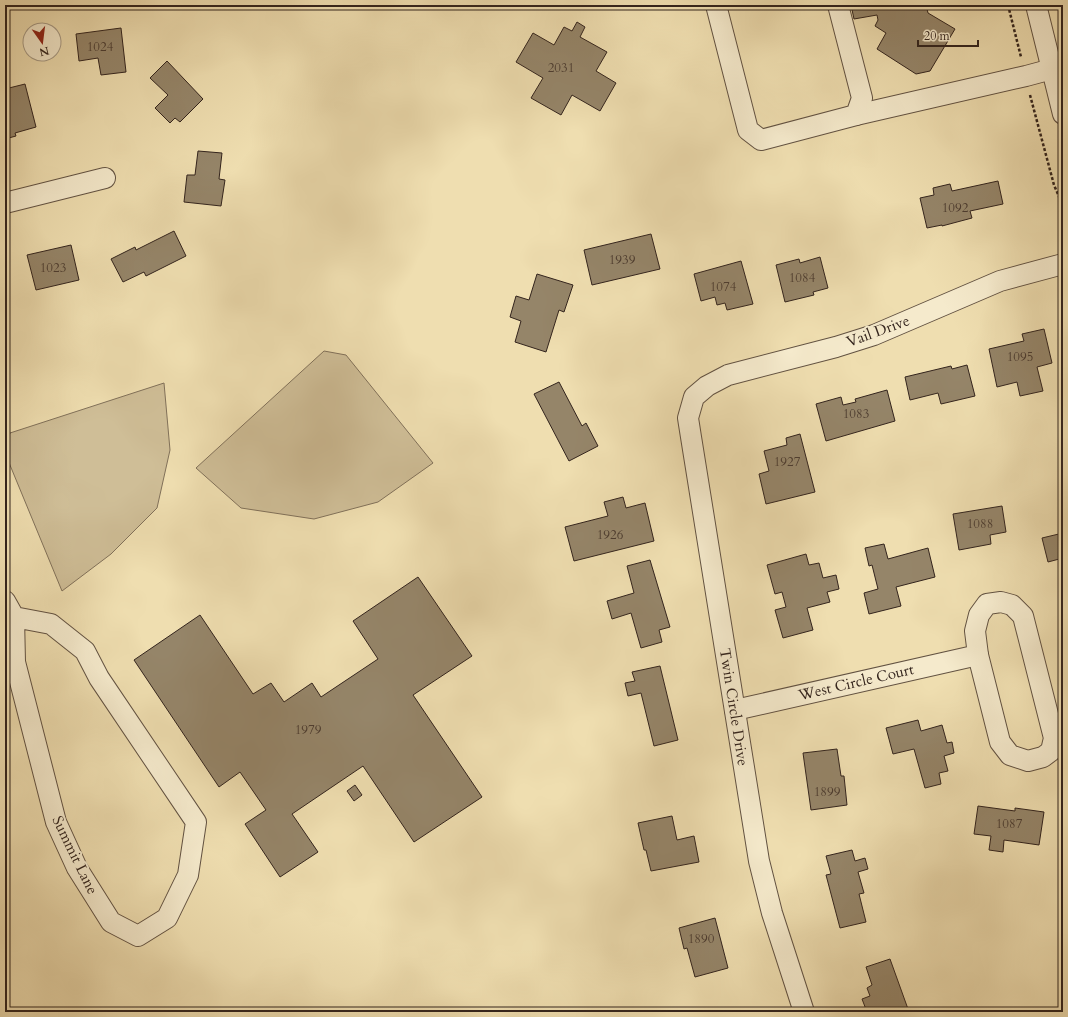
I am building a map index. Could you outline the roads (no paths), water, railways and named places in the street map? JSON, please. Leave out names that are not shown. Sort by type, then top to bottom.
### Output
[{"type":"street","points":[[716,5],[748,130],[761,140],[856,115],[1052,69]]},
{"type":"street","points":[[838,5],[862,98],[856,115]]},
{"type":"street","points":[[1036,5],[1063,114]]},
{"type":"street","points":[[5,203],[105,178]]},
{"type":"street","name":"Vail Drive","points":[[694,397],[707,386],[728,376],[836,347],[874,335],[1000,281],[1063,264]]},
{"type":"street","name":"Twin Circle Drive","points":[[694,397],[688,418],[761,868],[772,913],[804,1012]]},
{"type":"street","points":[[1000,602],[1012,605],[1023,616],[1054,738],[1052,751],[1043,757],[1028,761],[1010,755],[1000,742],[978,654],[975,631],[979,615],[986,604],[1000,602]]},
{"type":"street","name":"Summit Lane","points":[[10,609],[51,624],[85,651],[99,678],[196,822],[188,874],[167,918],[138,936],[111,922],[77,868],[56,822],[15,662],[10,609]]},
{"type":"street","name":"West Circle Court","points":[[735,710],[978,654]]}]
